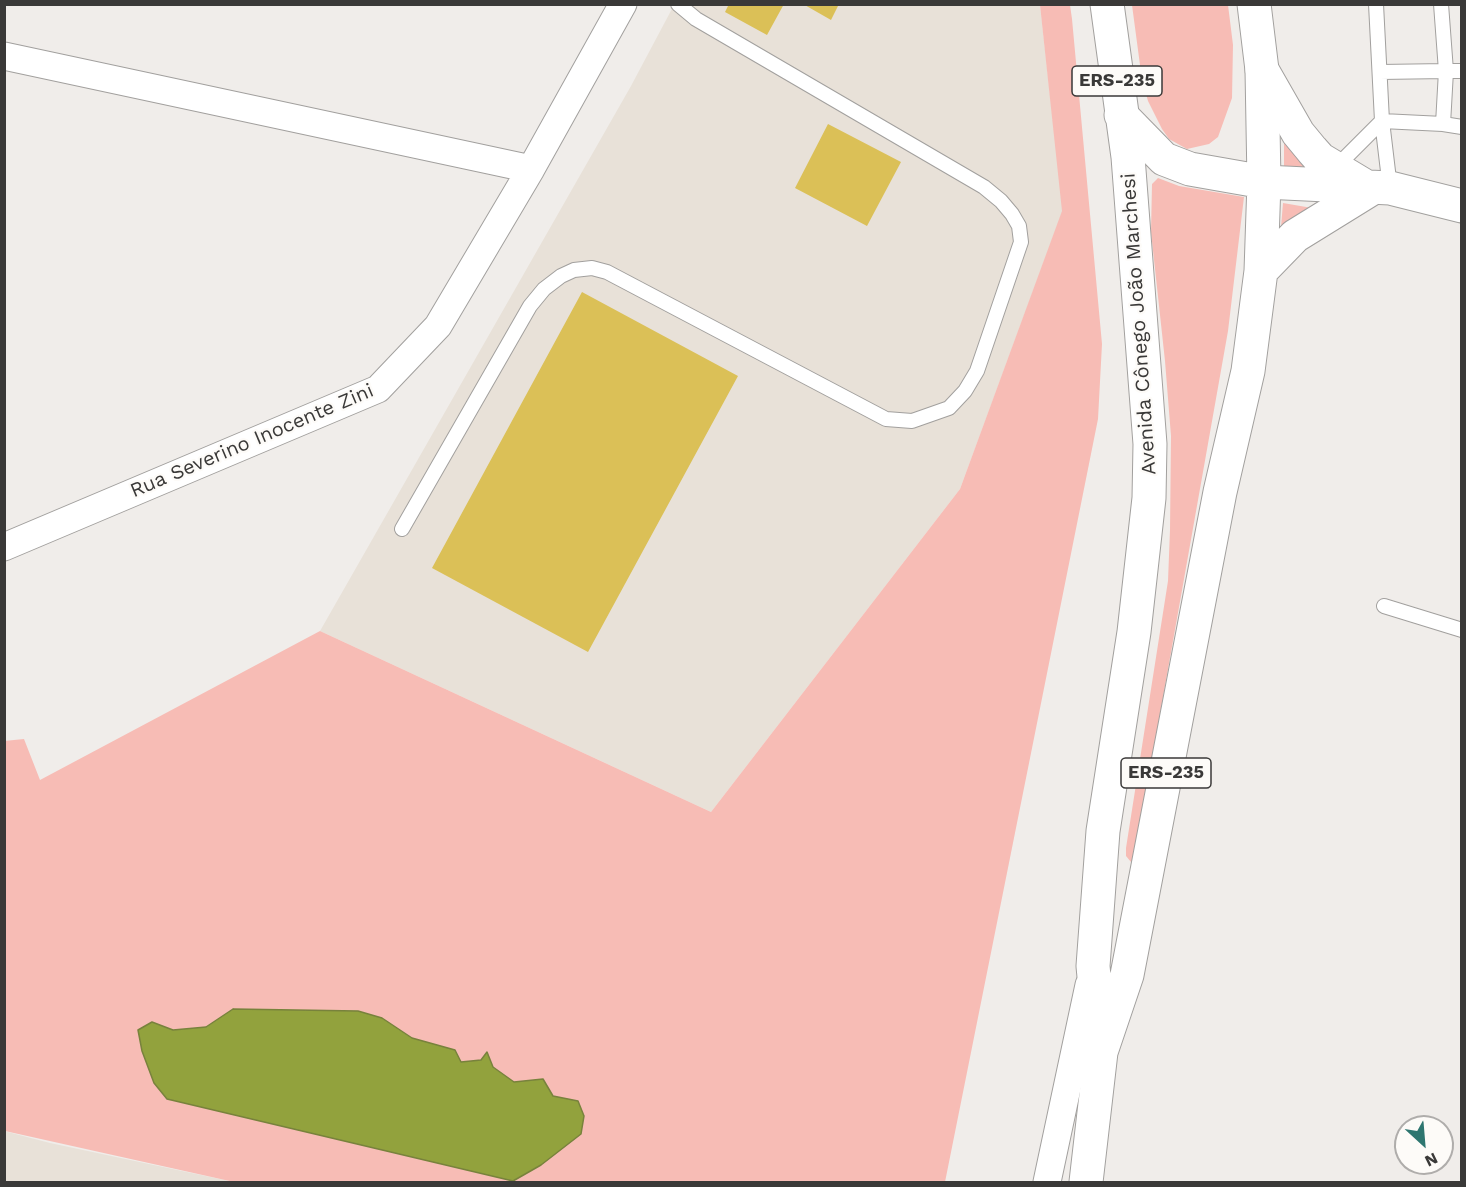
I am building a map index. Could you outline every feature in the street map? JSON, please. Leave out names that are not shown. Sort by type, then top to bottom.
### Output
[{"type":"main road","name":"Avenida Cônego João Marchesi","points":[[1101,1052],[1093,966],[1103,831],[1134,632],[1149,498],[1150,444],[1128,157],[1107,4]]},
{"type":"main road","points":[[1254,4],[1262,70],[1264,182]]},
{"type":"main road","points":[[1262,70],[1298,133],[1320,159],[1334,169],[1381,189]]},
{"type":"main road","points":[[1121,115],[1164,159],[1190,169],[1264,182],[1381,189],[1461,206]]},
{"type":"main road","name":"ERS-235","points":[[1086,1182],[1101,1052],[1127,975],[1220,492],[1248,371],[1261,271],[1264,182]]},
{"type":"main road","points":[[1261,271],[1295,236],[1381,189]]},
{"type":"street","name":"Rua Severino Inocente Zini","points":[[4,547],[378,389],[438,326],[531,169],[623,4]]},
{"type":"street","points":[[4,56],[531,169]]},
{"type":"street","name":"Avenida Cônego João Marchesi","points":[[1047,1182],[1093,966]]},
{"type":"lane","points":[[402,529],[530,306],[544,289],[561,276],[574,270],[592,268],[607,272],[886,419],[912,421],[949,408],[965,391],[977,370],[1021,242],[1019,226],[1012,214],[984,187],[696,19],[678,4]]},
{"type":"lane","points":[[1376,4],[1382,122],[1381,189]]},
{"type":"lane","points":[[1441,4],[1446,71],[1443,124]]},
{"type":"lane","points":[[1380,72],[1461,71]]},
{"type":"lane","points":[[1334,169],[1382,122],[1443,124],[1461,127]]},
{"type":"lane","points":[[1384,606],[1461,630]]},
{"type":"shaded area","points":[[674,5],[1040,5],[1063,210],[960,489],[711,812],[320,631],[631,86]]},
{"type":"shaded area","points":[[1040,5],[1070,5],[1072,19],[1102,344],[1098,419],[945,1182],[234,1182],[5,1131],[4,741],[24,739],[40,780],[320,631],[711,812],[960,489],[1062,211]],"holes":[[[233,1009],[358,1011],[382,1018],[412,1038],[455,1050],[461,1062],[481,1060],[487,1052],[493,1067],[514,1082],[543,1079],[553,1096],[513,1181],[168,1099],[154,1083],[152,1022],[173,1030],[206,1027]]]},
{"type":"shaded area","points":[[1132,5],[1228,5],[1233,45],[1232,98],[1218,137],[1209,144],[1187,149],[1169,139],[1162,129],[1148,101],[1142,80]]},
{"type":"shaded area","points":[[1284,143],[1286,143],[1312,168],[1284,169]]},
{"type":"shaded area","points":[[1158,178],[1179,186],[1244,197],[1228,331],[1135,855],[1131,862],[1126,856],[1126,848],[1168,581],[1171,436],[1151,232],[1152,184]]},
{"type":"shaded area","points":[[1283,203],[1312,208],[1281,227]]},
{"type":"shaded area","points":[[233,1009],[358,1011],[382,1018],[412,1038],[455,1050],[461,1062],[481,1060],[487,1052],[493,1067],[514,1082],[543,1079],[553,1096],[578,1101],[584,1116],[581,1134],[541,1165],[513,1181],[167,1099],[154,1083],[142,1051],[138,1030],[152,1022],[173,1030],[206,1027]]},
{"type":"shaded area","points":[[4,1131],[50,1143],[234,1182],[5,1182]]},
{"type":"building","points":[[729,4],[784,4],[767,35],[725,12]]},
{"type":"building","points":[[803,4],[839,4],[831,20]]},
{"type":"building","points":[[828,124],[901,162],[867,226],[795,188]]},
{"type":"building","points":[[582,292],[738,376],[588,652],[432,568]]}]
